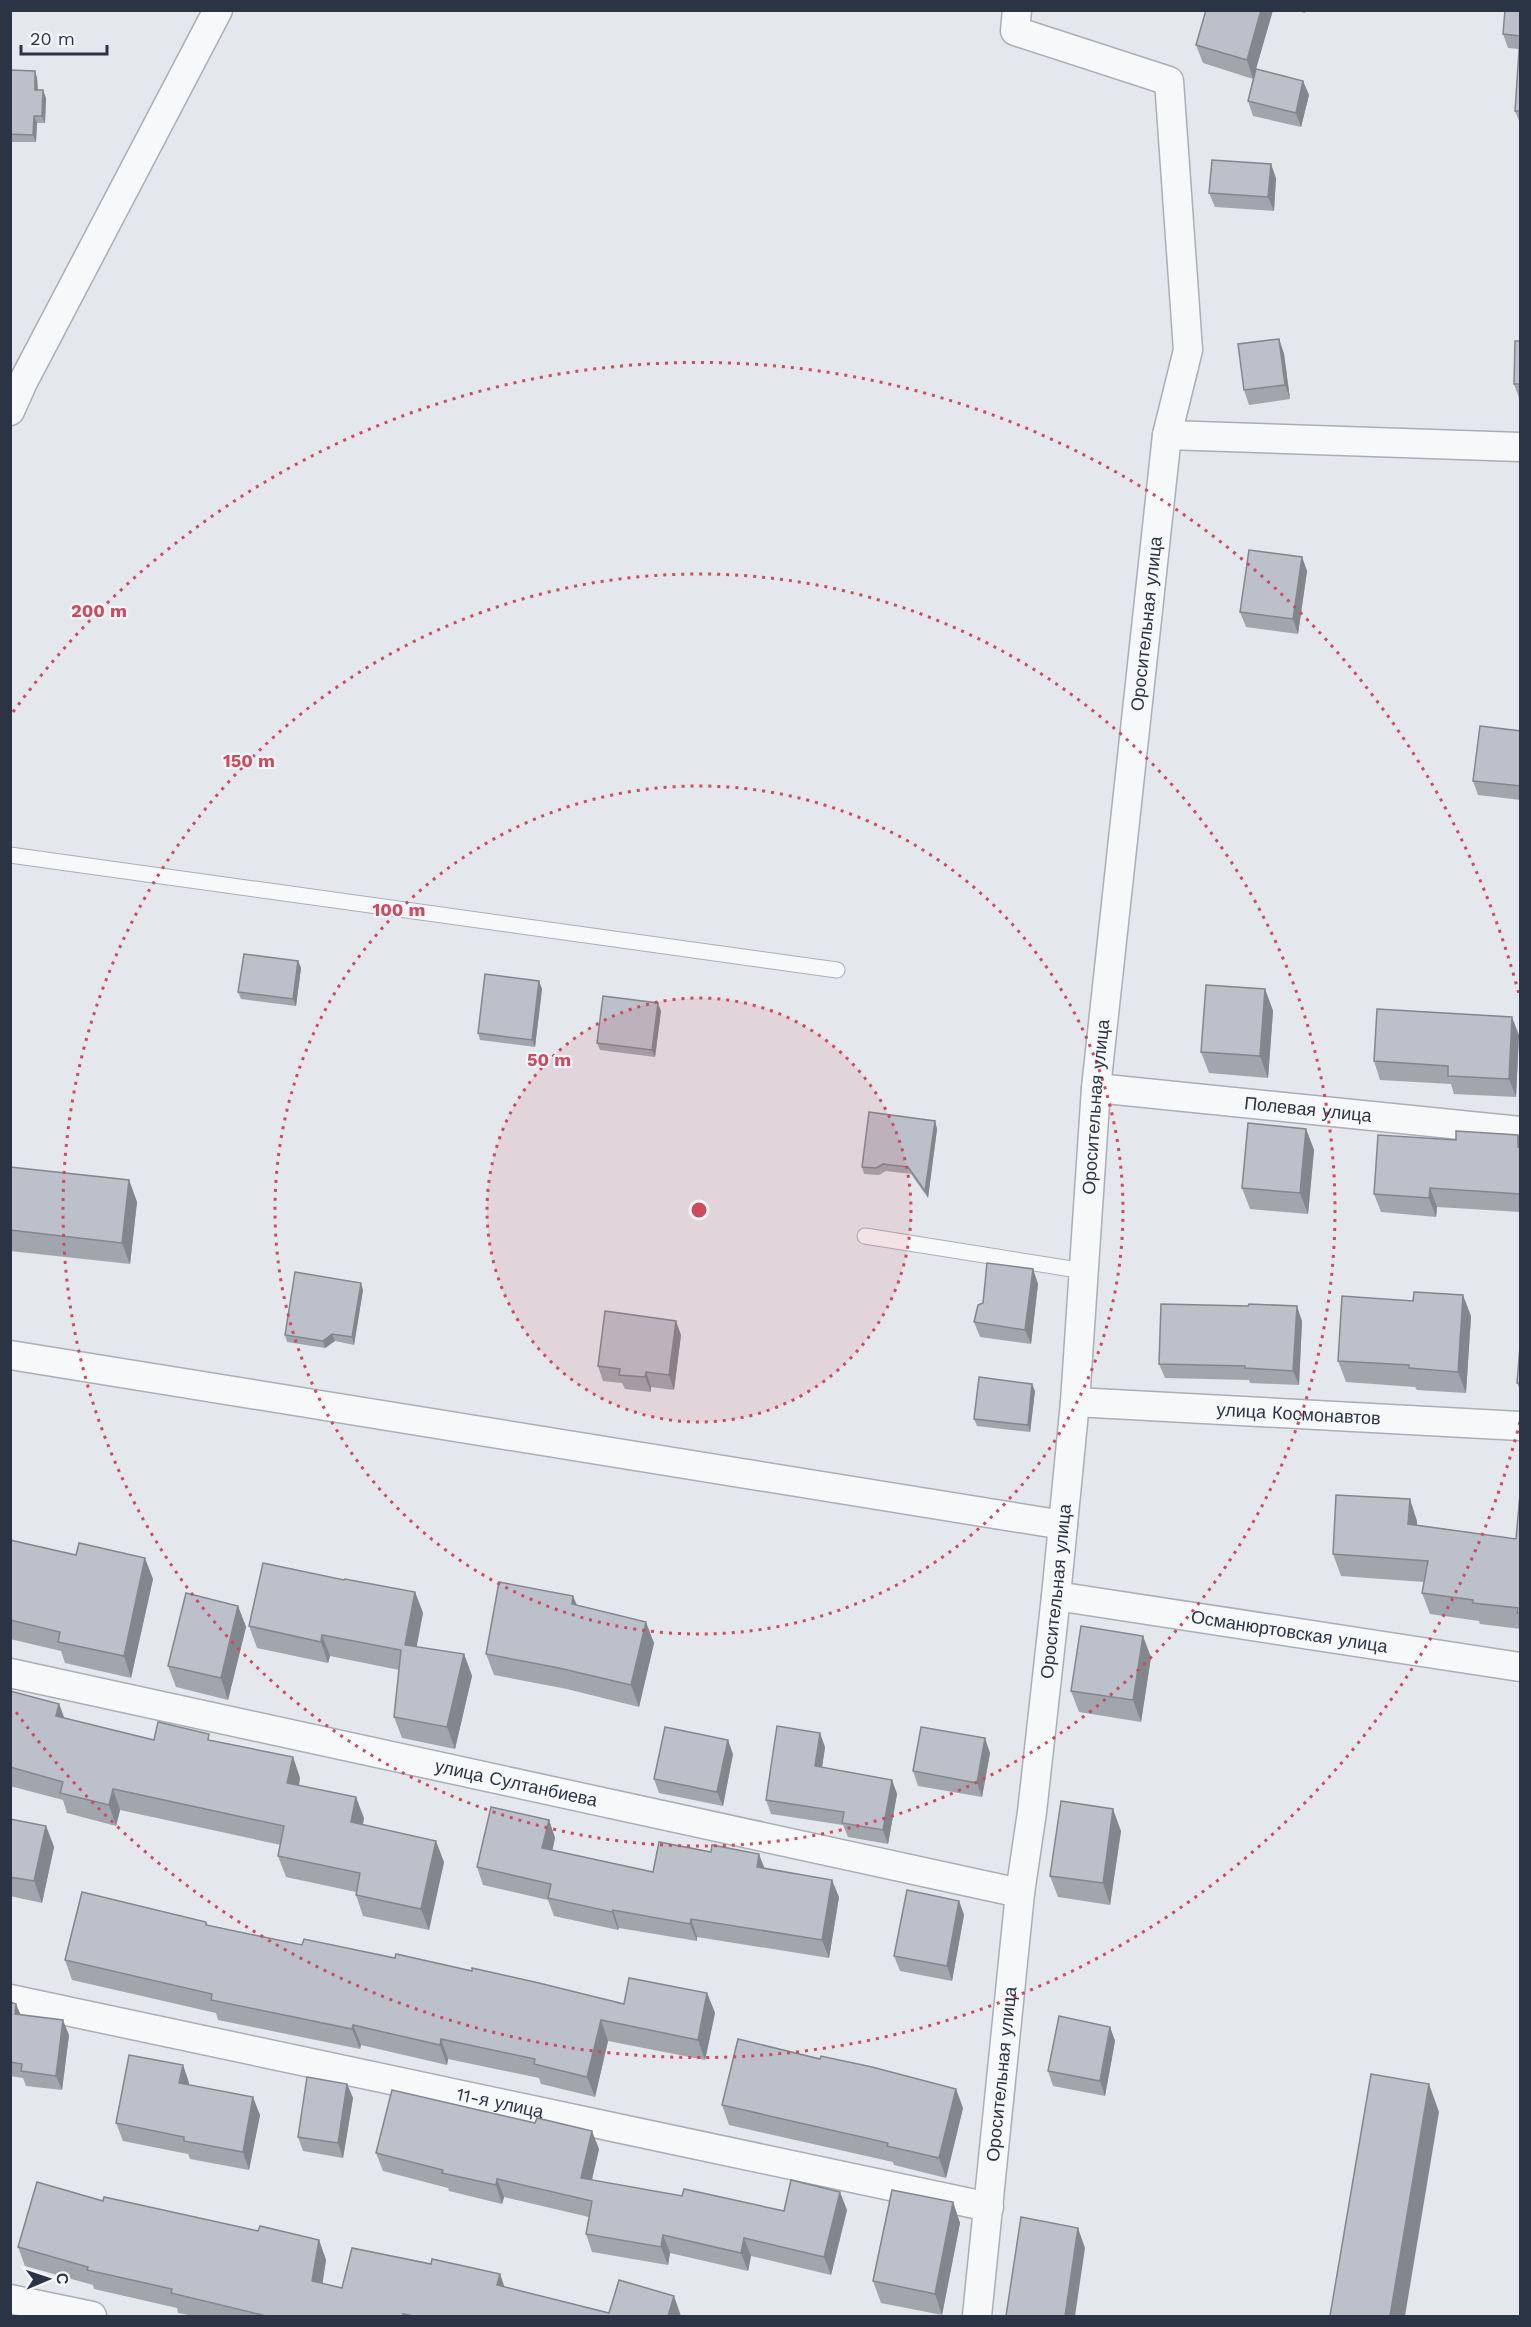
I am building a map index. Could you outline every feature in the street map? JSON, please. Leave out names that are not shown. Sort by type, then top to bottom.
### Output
[{"type":"street","points":[[10,411],[17,382],[218,10]]},
{"type":"street","name":"Оросительная улица","points":[[977,2316],[1020,1893],[1032,1812],[1075,1402],[1096,1088],[1167,435],[1188,350],[1169,81],[1015,31],[1017,10]]},
{"type":"street","points":[[1167,435],[1521,447]]},
{"type":"street","name":"Полевая улица","points":[[1096,1088],[1521,1131]]},
{"type":"street","points":[[10,1354],[1063,1525]]},
{"type":"street","name":"улица Космонавтов","points":[[1075,1402],[1521,1426]]},
{"type":"street","name":"Османюртовская улица","points":[[1056,1596],[1521,1666]]},
{"type":"street","name":"улица Султанбиева","points":[[10,1673],[1020,1893]]},
{"type":"street","name":"11-я улица","points":[[10,2000],[989,2207]]},
{"type":"street","points":[[10,2299],[92,2316]]},
{"type":"lane","points":[[10,855],[837,970]]},
{"type":"lane","points":[[865,1236],[1084,1271]]},
{"type":"building","points":[[1206,10],[1261,10],[1247,60],[1196,45]]},
{"type":"building","points":[[1505,10],[1521,10],[1521,111],[1515,111],[1520,36],[1503,34]]},
{"type":"building","points":[[1256,69],[1303,81],[1296,113],[1248,101]]},
{"type":"building","points":[[10,70],[35,71],[35,90],[43,90],[42,116],[34,116],[33,135],[10,134]]},
{"type":"building","points":[[1212,160],[1271,164],[1268,197],[1209,193]]},
{"type":"building","points":[[1279,339],[1285,385],[1244,390],[1238,344]]},
{"type":"building","points":[[1515,341],[1521,341],[1521,384],[1514,384]]},
{"type":"building","points":[[1249,550],[1302,557],[1293,619],[1240,612]]},
{"type":"building","points":[[1480,726],[1521,731],[1521,786],[1473,781]]},
{"type":"building","points":[[244,954],[298,961],[293,999],[238,992]]},
{"type":"building","points":[[485,974],[539,981],[532,1040],[478,1033]]},
{"type":"building","points":[[1206,985],[1265,989],[1260,1056],[1201,1052]]},
{"type":"building","points":[[603,996],[658,1003],[652,1050],[597,1043]]},
{"type":"building","points":[[1377,1009],[1512,1017],[1509,1079],[1448,1076],[1448,1066],[1374,1061]]},
{"type":"building","points":[[869,1112],[935,1121],[925,1191],[908,1167],[883,1164],[876,1168],[862,1167]]},
{"type":"building","points":[[1248,1123],[1306,1129],[1300,1193],[1242,1188]]},
{"type":"building","points":[[1456,1131],[1518,1135],[1518,1147],[1521,1148],[1521,1194],[1430,1188],[1429,1198],[1374,1194],[1378,1135],[1456,1140]]},
{"type":"building","points":[[10,1167],[129,1180],[122,1243],[10,1230]]},
{"type":"building","points":[[987,1263],[1033,1269],[1025,1330],[974,1322],[978,1305],[983,1303]]},
{"type":"building","points":[[295,1272],[361,1283],[352,1337],[332,1334],[323,1341],[285,1335]]},
{"type":"building","points":[[1414,1292],[1463,1295],[1458,1372],[1409,1368],[1409,1365],[1338,1361],[1342,1296],[1413,1301]]},
{"type":"building","points":[[1161,1304],[1297,1306],[1293,1371],[1245,1368],[1245,1366],[1159,1364]]},
{"type":"building","points":[[605,1311],[676,1321],[669,1375],[646,1372],[645,1377],[619,1375],[620,1369],[598,1366]]},
{"type":"building","points":[[1521,1335],[1521,1383],[1517,1383]]},
{"type":"building","points":[[979,1377],[1032,1384],[1028,1425],[974,1419]]},
{"type":"building","points":[[1521,1483],[1521,1613],[1517,1613],[1518,1608],[1473,1603],[1473,1600],[1422,1593],[1428,1561],[1333,1554],[1336,1495],[1410,1499],[1408,1524],[1516,1539]]},
{"type":"building","points":[[10,1540],[76,1555],[79,1543],[145,1558],[124,1656],[58,1642],[60,1632],[10,1620]]},
{"type":"building","points":[[263,1563],[415,1592],[405,1645],[464,1654],[447,1727],[394,1717],[401,1650],[322,1635],[321,1642],[249,1626]]},
{"type":"building","points":[[499,1582],[573,1596],[572,1604],[646,1622],[631,1685],[486,1654]]},
{"type":"building","points":[[186,1593],[238,1606],[221,1678],[168,1666]]},
{"type":"building","points":[[1081,1626],[1143,1636],[1133,1700],[1071,1691]]},
{"type":"building","points":[[10,1691],[59,1704],[56,1716],[154,1740],[158,1722],[209,1734],[208,1740],[293,1757],[287,1783],[356,1797],[351,1822],[436,1841],[421,1909],[356,1895],[360,1873],[278,1856],[284,1826],[113,1789],[109,1805],[60,1793],[63,1782],[10,1767]]},
{"type":"building","points":[[777,1726],[820,1733],[815,1766],[892,1780],[883,1830],[842,1823],[844,1812],[766,1800]]},
{"type":"building","points":[[665,1727],[728,1740],[717,1792],[654,1779]]},
{"type":"building","points":[[921,1727],[985,1738],[977,1783],[913,1771]]},
{"type":"building","points":[[1061,1801],[1113,1809],[1103,1883],[1050,1876]]},
{"type":"building","points":[[491,1807],[549,1820],[542,1848],[653,1872],[659,1842],[711,1852],[712,1845],[759,1854],[757,1867],[832,1880],[822,1940],[691,1919],[690,1924],[613,1910],[612,1912],[548,1898],[551,1884],[477,1867]]},
{"type":"building","points":[[10,1819],[46,1826],[34,1881],[10,1877]]},
{"type":"building","points":[[907,1890],[959,1901],[947,1966],[894,1956]]},
{"type":"building","points":[[82,1892],[206,1922],[206,1925],[302,1945],[304,1939],[395,1958],[396,1954],[472,1971],[472,1968],[624,2004],[629,1978],[707,1993],[698,2040],[601,2020],[587,2077],[534,2064],[535,2059],[441,2039],[440,2045],[353,2025],[352,2029],[211,2000],[212,1994],[65,1960]]},
{"type":"building","points":[[10,2002],[16,2004],[15,2014],[63,2020],[56,2076],[21,2071],[22,2064],[10,2062]]},
{"type":"building","points":[[1059,2016],[1110,2027],[1100,2081],[1048,2071]]},
{"type":"building","points":[[738,2039],[820,2059],[821,2056],[872,2067],[956,2089],[939,2158],[887,2146],[888,2143],[722,2105]]},
{"type":"building","points":[[129,2055],[183,2065],[179,2083],[253,2097],[243,2152],[184,2141],[184,2137],[116,2123]]},
{"type":"building","points":[[1371,2074],[1429,2084],[1390,2316],[1330,2316]]},
{"type":"building","points":[[307,2077],[347,2084],[338,2143],[298,2137]]},
{"type":"building","points":[[392,2090],[535,2123],[537,2118],[592,2131],[581,2178],[682,2196],[684,2189],[784,2211],[791,2180],[840,2192],[824,2257],[744,2238],[741,2253],[663,2235],[661,2247],[586,2234],[592,2201],[497,2179],[496,2185],[442,2173],[443,2170],[376,2153]]},
{"type":"building","points":[[37,2182],[103,2201],[104,2197],[258,2231],[260,2226],[319,2240],[312,2281],[342,2288],[352,2248],[431,2264],[432,2259],[500,2274],[497,2285],[609,2313],[619,2280],[674,2296],[668,2316],[414,2316],[403,2314],[403,2316],[266,2316],[171,2293],[172,2289],[87,2270],[88,2267],[18,2247]]},
{"type":"building","points":[[892,2190],[953,2202],[935,2294],[873,2281]]},
{"type":"building","points":[[1021,2217],[1078,2228],[1065,2316],[1006,2316]]}]
